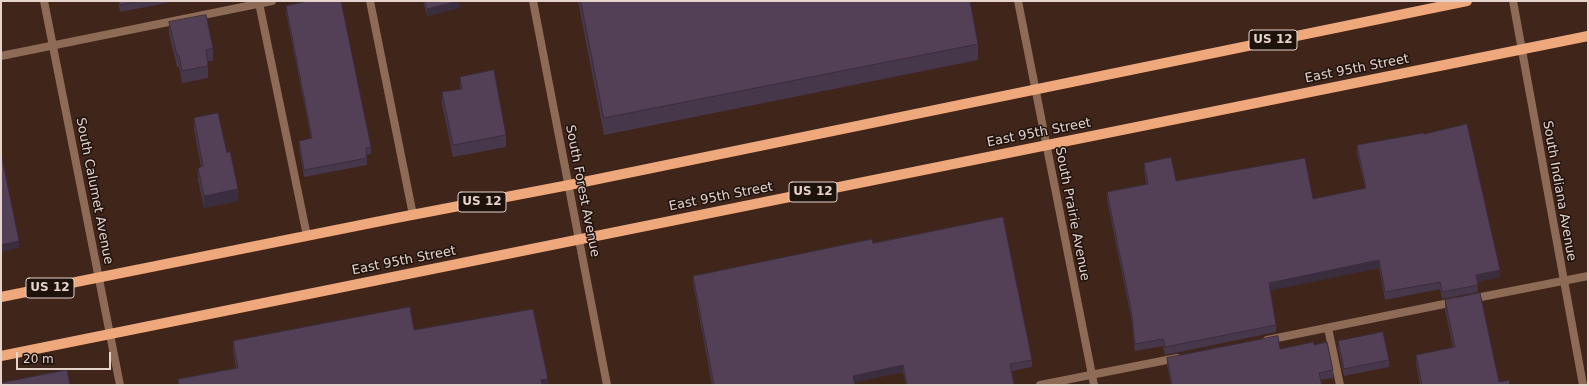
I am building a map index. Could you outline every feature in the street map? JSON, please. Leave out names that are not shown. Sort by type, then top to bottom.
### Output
[{"type":"main road","name":"US 12","points":[[1,297],[568,185],[1467,1]]},
{"type":"main road","name":"East 95th Street","points":[[1,356],[1588,36]]},
{"type":"street","name":"South Calumet Avenue","points":[[44,1],[120,385]]},
{"type":"street","points":[[1,56],[272,1]]},
{"type":"street","points":[[370,1],[413,215]]},
{"type":"street","name":"South Forest Avenue","points":[[532,1],[606,385]]},
{"type":"street","name":"South Prairie Avenue","points":[[1018,1],[1094,385]]},
{"type":"street","name":"South Indiana Avenue","points":[[1513,1],[1583,385]]},
{"type":"street","points":[[259,3],[307,236]]},
{"type":"street","points":[[1255,342],[1588,276]]},
{"type":"street","points":[[1328,328],[1340,385]]},
{"type":"street","points":[[1040,385],[1184,357]]},
{"type":"building","points":[[119,1],[140,1],[120,5]]},
{"type":"building","points":[[309,1],[341,1],[371,147],[366,148],[367,158],[304,170],[299,141],[312,138],[286,6]]},
{"type":"building","points":[[425,1],[459,1],[427,9]]},
{"type":"building","points":[[581,1],[970,1],[978,44],[604,118]]},
{"type":"building","points":[[206,15],[213,48],[206,50],[208,66],[182,71],[179,55],[177,55],[169,22]]},
{"type":"building","points":[[494,70],[506,135],[453,145],[442,92],[462,89],[460,77]]},
{"type":"building","points":[[218,113],[227,153],[230,151],[238,189],[204,196],[198,168],[203,166],[194,118]]},
{"type":"building","points":[[1467,124],[1500,270],[1476,275],[1478,285],[1442,292],[1440,282],[1385,292],[1379,260],[1269,283],[1276,325],[1165,347],[1163,339],[1135,344],[1131,309],[1107,192],[1148,184],[1144,163],[1171,157],[1176,181],[1305,158],[1313,199],[1366,188],[1357,145],[1424,134]]},
{"type":"building","points":[[1,153],[19,241],[1,245]]},
{"type":"building","points":[[1003,217],[1032,360],[1010,364],[1014,385],[907,385],[903,365],[853,376],[855,385],[714,385],[693,276],[872,239],[873,243]]},
{"type":"building","points":[[1480,293],[1499,382],[1509,380],[1510,385],[1422,385],[1416,355],[1455,347],[1445,300]]},
{"type":"building","points":[[410,307],[414,330],[533,309],[548,379],[541,380],[542,385],[179,385],[178,379],[238,368],[233,341]]},
{"type":"building","points":[[1383,332],[1389,360],[1344,369],[1338,341]]},
{"type":"building","points":[[1278,336],[1280,349],[1313,342],[1314,345],[1327,342],[1333,370],[1319,373],[1322,385],[1172,385],[1167,358]]},
{"type":"building","points":[[67,370],[70,385],[1,385],[1,383]]}]
